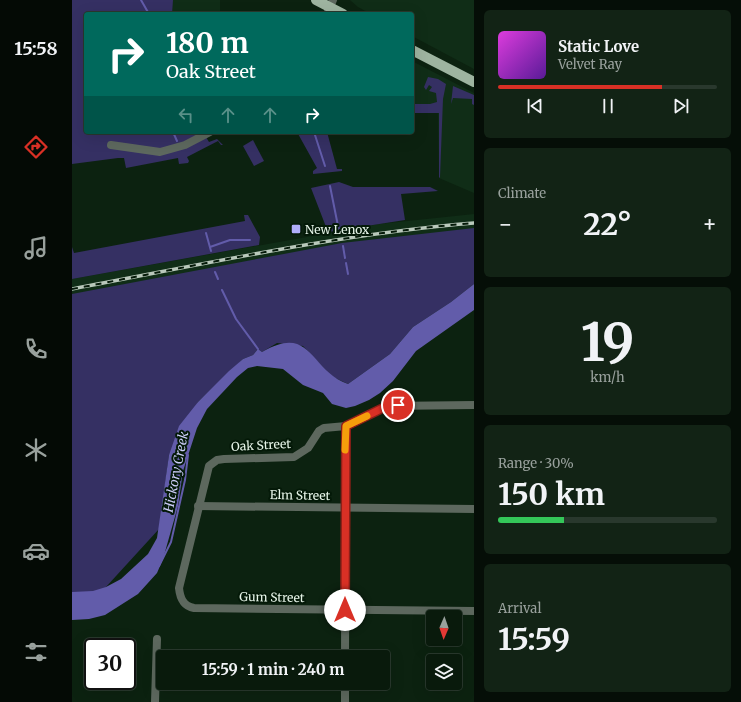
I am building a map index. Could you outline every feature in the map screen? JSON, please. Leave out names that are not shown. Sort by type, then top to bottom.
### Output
[{"type":"main road","points":[[316,0],[339,12]]},
{"type":"main road","points":[[414,51],[474,82]]},
{"type":"street","points":[[111,144],[160,152],[185,145],[206,134]]},
{"type":"street","name":"Oak Street","points":[[198,506],[209,466],[217,460],[294,457],[308,448],[319,431],[324,428],[346,426],[387,406],[474,405]]},
{"type":"street","points":[[345,650],[346,426]]},
{"type":"street","name":"Elm Street","points":[[198,506],[474,509]]},
{"type":"street","name":"Gum Street","points":[[198,506],[179,588],[183,602],[189,607],[474,611]]},
{"type":"street","points":[[155,702],[157,639]]},
{"type":"street","points":[[345,690],[345,702]]},
{"type":"shaded area","points":[[72,0],[173,0],[172,12],[84,12],[84,134],[204,134],[209,142],[217,139],[223,145],[221,145],[218,141],[187,157],[189,161],[188,163],[179,164],[178,158],[126,168],[124,158],[118,158],[72,164]]},
{"type":"shaded area","points":[[171,0],[220,0],[220,12],[171,12]]},
{"type":"shaded area","points":[[350,0],[474,0],[474,69],[414,37],[414,12],[367,12]]},
{"type":"shaded area","points":[[414,62],[474,93],[474,193],[439,178],[438,104],[414,104]]},
{"type":"shaded area","points":[[428,77],[438,79],[446,84],[443,99],[439,178],[439,113],[414,113],[414,104],[430,104],[437,102],[436,93],[429,91],[432,87],[429,85],[426,90],[424,87]]},
{"type":"shaded area","points":[[453,86],[474,95],[474,105],[472,104],[472,99],[453,98],[451,104]]},
{"type":"shaded area","points":[[298,134],[328,134],[337,169],[342,169],[342,171],[313,174],[313,171],[317,168]]},
{"type":"shaded area","points":[[253,140],[264,161],[254,166],[243,146]]},
{"type":"shaded area","points":[[339,182],[353,187],[430,187],[438,191],[401,194],[405,220],[328,232],[311,188]]},
{"type":"shaded area","points":[[474,214],[474,234],[72,295],[72,279],[379,224]]},
{"type":"shaded area","points":[[244,215],[248,215],[260,237],[259,245],[72,279],[72,247],[74,253],[245,221]]},
{"type":"shaded area","points":[[474,228],[474,284],[451,302],[413,327],[390,354],[348,384],[331,376],[303,346],[277,343],[262,352],[258,349],[253,355],[243,359],[198,402],[169,455],[159,529],[95,599],[72,600],[72,294],[342,243]]},
{"type":"water","points":[[474,284],[474,310],[416,351],[393,381],[380,393],[355,406],[346,408],[332,404],[323,393],[303,385],[283,369],[257,366],[248,368],[237,377],[207,409],[197,428],[183,471],[178,506],[163,559],[157,573],[138,594],[105,615],[89,619],[72,620],[72,592],[93,591],[106,587],[121,579],[148,554],[157,538],[169,455],[179,426],[198,402],[243,359],[253,355],[258,349],[262,352],[278,344],[291,343],[301,346],[309,352],[325,369],[335,377],[348,384],[390,354],[413,327],[451,302]]},
{"type":"waterway","points":[[141,0],[148,12]]},
{"type":"waterway","points":[[174,134],[177,141]]},
{"type":"waterway","points":[[315,134],[325,166]]},
{"type":"waterway","points":[[330,186],[339,231]]},
{"type":"waterway","points":[[206,233],[211,251]]},
{"type":"waterway","points":[[210,247],[230,240],[250,240]]},
{"type":"waterway","points":[[343,246],[345,258]]},
{"type":"waterway","points":[[346,263],[348,274]]},
{"type":"waterway","points":[[215,272],[218,279]]},
{"type":"waterway","points":[[222,290],[236,319],[258,349]]},
{"type":"waterway","name":"Hickory Creek","points":[[159,566],[171,542],[185,480],[188,455]]},
{"type":"railway","points":[[72,289],[323,242],[373,234],[474,223]]},
{"type":"slow traffic","points":[[345,450],[346,426],[367,416]]},
{"type":"place","name":"New Lenox","points":[[296,229]]},
{"type":"route","points":[[345,610],[346,426],[377,410],[387,406],[398,405]]}]
